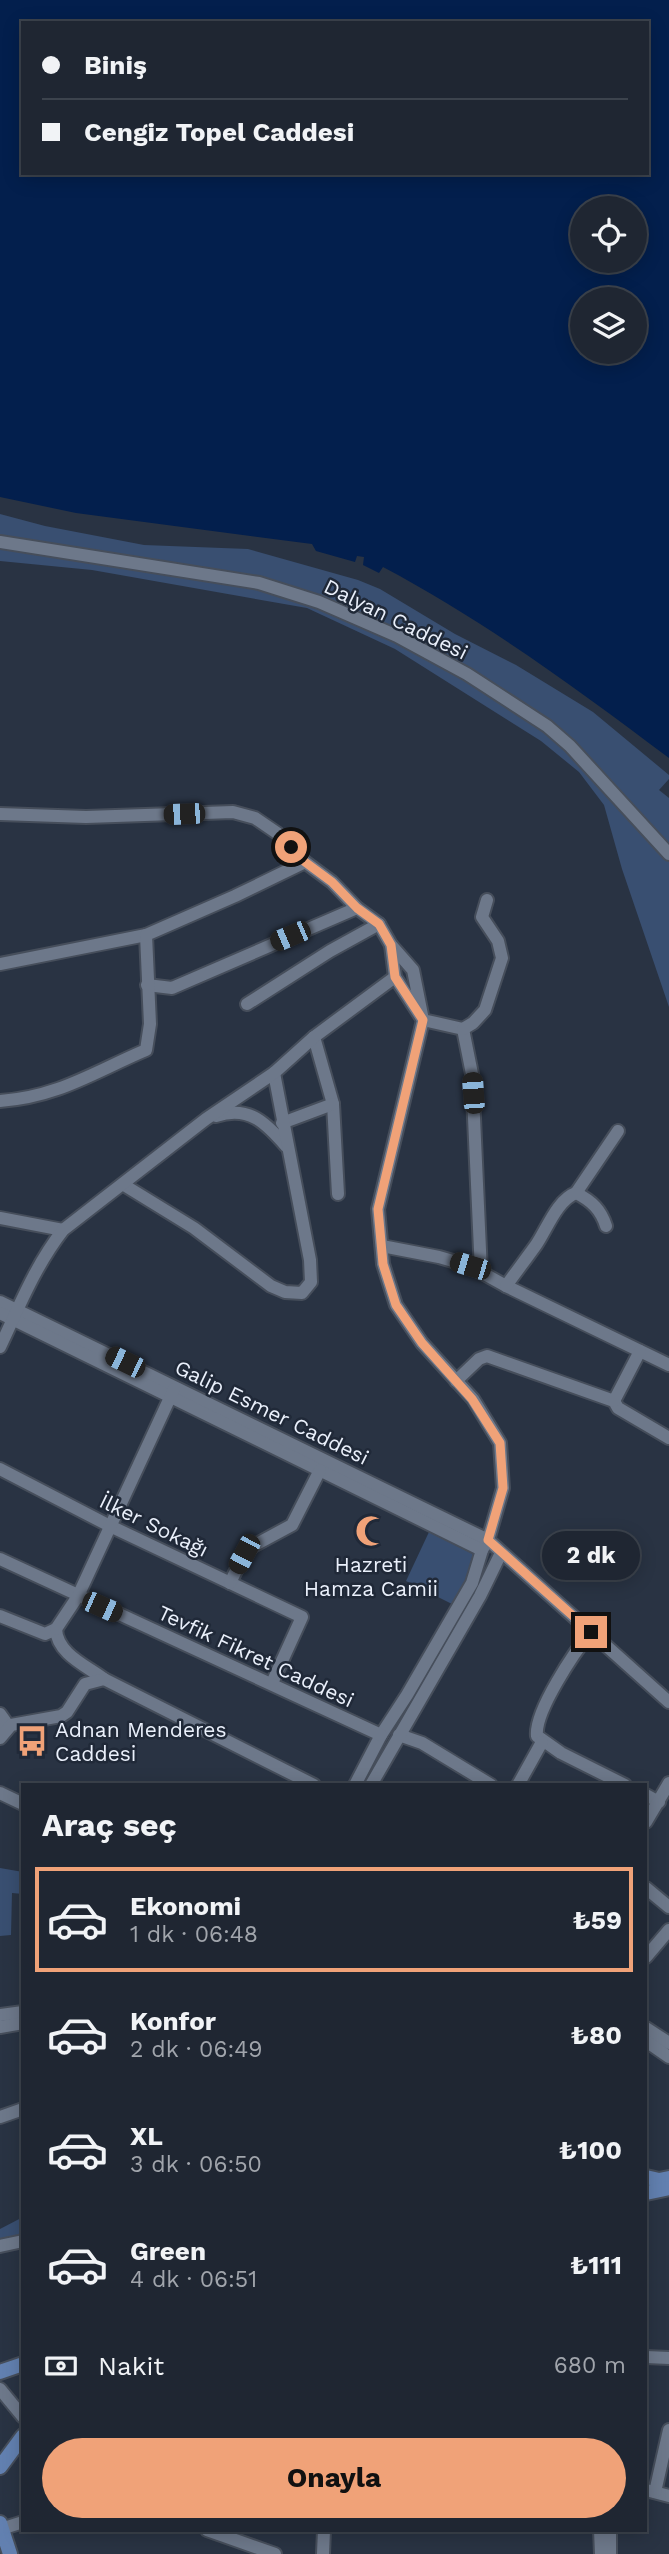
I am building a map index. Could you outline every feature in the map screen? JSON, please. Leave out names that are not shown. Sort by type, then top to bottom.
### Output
[{"type":"main road","points":[[647,2177],[659,2180],[669,2178]]},
{"type":"main road","points":[[647,2193],[669,2188]]},
{"type":"main road","points":[[0,2372],[21,2365]]},
{"type":"main road","points":[[0,2467],[21,2439]]},
{"type":"main road","points":[[0,2526],[10,2554]]},
{"type":"street","name":"Dalyan Caddesi","points":[[0,542],[259,583],[360,619],[467,674],[547,726],[570,746],[669,854]]},
{"type":"street","points":[[0,814],[86,817],[233,812],[256,818],[277,833],[305,862],[379,924],[391,945],[413,970],[423,1020],[378,1209],[383,1264],[396,1305],[422,1343],[472,1399],[500,1443],[503,1488],[472,1583],[381,1735],[356,1783]]},
{"type":"street","points":[[0,964],[146,935],[305,862]]},
{"type":"street","points":[[391,945],[395,977],[423,1020],[463,1029],[485,1010],[502,958],[498,941],[482,917],[487,900]]},
{"type":"street","points":[[147,985],[172,988],[357,908]]},
{"type":"street","points":[[247,1004],[330,951],[379,924]]},
{"type":"street","points":[[0,1101],[27,1099],[53,1091],[103,1072],[146,1050],[150,1024],[146,935]]},
{"type":"street","points":[[0,1347],[26,1289],[47,1251],[63,1230],[206,1119],[274,1073],[314,1037],[395,977]]},
{"type":"street","points":[[463,1029],[472,1074],[481,1272]]},
{"type":"street","points":[[314,1037],[333,1104],[338,1194]]},
{"type":"street","points":[[124,1185],[194,1228],[271,1286],[285,1292],[302,1293],[311,1282],[310,1260],[274,1073]]},
{"type":"street","points":[[282,1123],[333,1104]]},
{"type":"street","points":[[206,1119],[224,1114],[251,1115],[266,1123],[286,1146]]},
{"type":"street","points":[[506,1286],[556,1212],[570,1196],[576,1194],[618,1131]]},
{"type":"street","points":[[576,1194],[587,1198],[601,1211],[606,1226]]},
{"type":"street","points":[[0,1218],[63,1230]]},
{"type":"street","points":[[382,1246],[439,1257],[481,1272],[669,1365]]},
{"type":"street","points":[[0,1302],[16,1315],[173,1391],[320,1470],[501,1553],[669,1702]]},
{"type":"street","points":[[0,1313],[16,1315]]},
{"type":"street","points":[[614,1401],[640,1351]]},
{"type":"street","points":[[457,1381],[479,1359],[487,1356],[614,1401],[618,1409],[669,1438]]},
{"type":"street","points":[[51,1632],[78,1596],[173,1391]]},
{"type":"street","name":"Galip Esmer Caddesi","points":[[173,1391],[485,1545]]},
{"type":"street","name":"İlker Sokağı","points":[[0,1469],[302,1617],[272,1683]]},
{"type":"street","points":[[230,1583],[244,1554],[253,1546],[292,1525],[320,1470]]},
{"type":"street","points":[[372,1783],[480,1596],[501,1553]]},
{"type":"street","name":"Tevfik Fikret Caddesi","points":[[0,1559],[381,1735]]},
{"type":"street","points":[[0,1616],[51,1632],[73,1658],[104,1679],[310,1783]]},
{"type":"street","points":[[591,1632],[574,1654],[541,1713],[537,1736],[542,1742],[621,1783]]},
{"type":"street","points":[[73,1658],[80,1675],[78,1691]]},
{"type":"street","points":[[0,1714],[20,1722],[53,1719],[67,1712],[78,1691],[85,1684],[104,1679]]},
{"type":"street","points":[[0,1714],[3,1734],[20,1722]]},
{"type":"street","points":[[399,1735],[422,1743],[485,1783]]},
{"type":"street","points":[[519,1783],[542,1742]]},
{"type":"street","points":[[647,1820],[669,1783]]},
{"type":"street","points":[[0,1793],[21,1803]]},
{"type":"street","points":[[647,1796],[659,1802]]},
{"type":"street","points":[[647,1889],[669,1907]]},
{"type":"street","points":[[647,1956],[669,1931]]},
{"type":"street","points":[[0,2015],[21,2012]]},
{"type":"street","points":[[0,2027],[21,2023]]},
{"type":"street","points":[[647,2029],[669,2043]]},
{"type":"street","points":[[647,2042],[669,2057]]},
{"type":"street","points":[[0,2117],[21,2110]]},
{"type":"street","points":[[0,2246],[21,2241]]},
{"type":"street","points":[[647,2357],[669,2358]]},
{"type":"street","points":[[0,2389],[21,2415]]},
{"type":"street","points":[[669,2430],[651,2491],[669,2496]]},
{"type":"street","points":[[0,2526],[21,2522]]},
{"type":"street","points":[[213,2532],[275,2554]]},
{"type":"street","points":[[323,2554],[324,2532]]},
{"type":"street","points":[[600,2532],[601,2554]]},
{"type":"street","points":[[610,2532],[610,2554]]},
{"type":"shaded area","points":[[0,0],[669,0],[669,758],[565,681],[458,610],[383,567],[379,573],[363,565],[364,557],[357,556],[355,562],[316,551],[312,544],[76,513],[0,497]]},
{"type":"shaded area","points":[[0,514],[45,526],[144,545],[248,549],[358,580],[380,589],[455,634],[516,665],[593,712],[669,775],[669,779],[659,790],[669,798],[669,1007],[622,869],[604,805],[579,772],[541,741],[395,649],[307,608],[92,570],[0,561]]},
{"type":"shaded area","points":[[429,1532],[475,1555],[471,1573],[454,1605],[406,1581]]},
{"type":"shaded area","points":[[0,1868],[21,1872],[21,1894],[12,1893],[11,1935],[0,1936]]},
{"type":"shaded area","points":[[21,2218],[21,2238],[0,2243],[0,2229]]},
{"type":"place","name":"Hazreti Hamza Camii","points":[[371,1531]]},
{"type":"place","name":"Adnan Menderes Caddesi","points":[[32,1741]]},
{"type":"route","points":[[291,847],[305,862],[332,882],[357,908],[379,924],[391,945],[395,977],[423,1020],[378,1209],[383,1264],[396,1305],[422,1343],[472,1399],[500,1443],[503,1488],[488,1540],[591,1632]]}]
